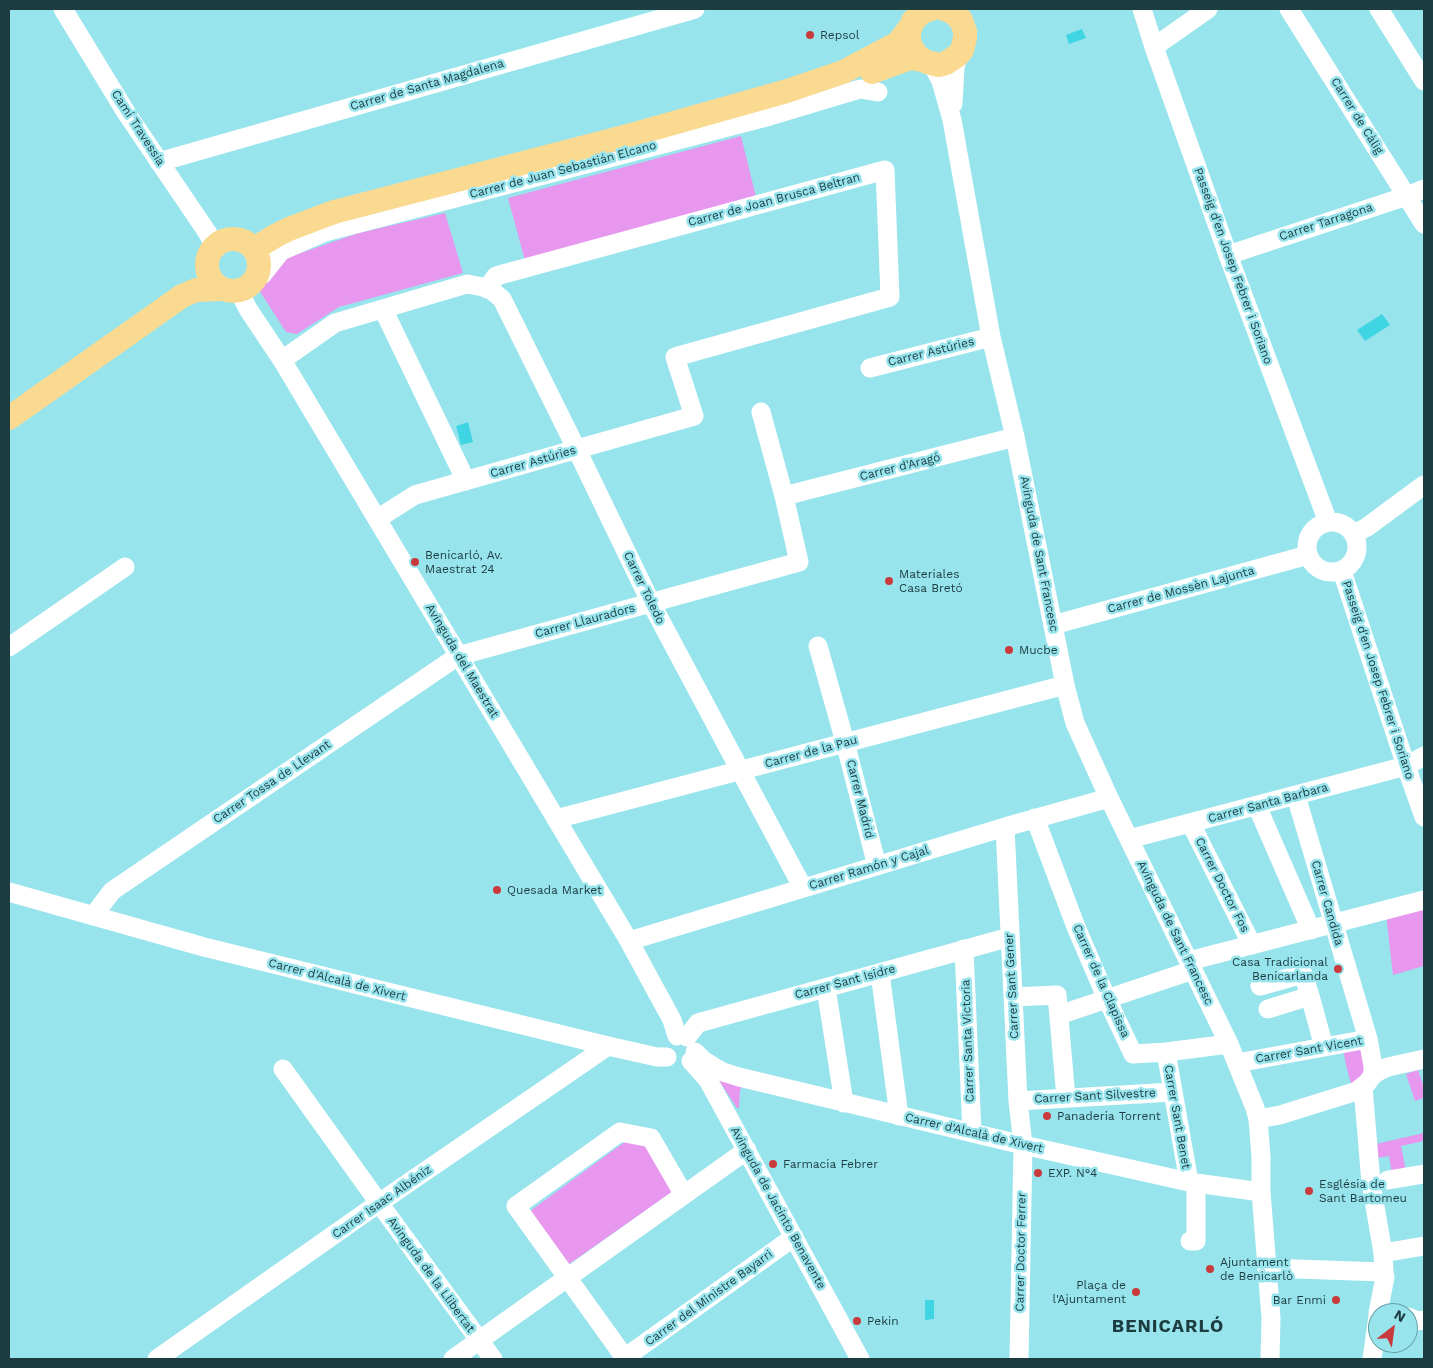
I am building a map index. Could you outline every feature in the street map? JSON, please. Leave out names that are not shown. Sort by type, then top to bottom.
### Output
[{"type":"main road","points":[[965,31],[961,20],[952,12],[931,12],[909,38],[910,45],[917,56],[927,62],[946,63],[958,55],[964,44],[968,16],[973,9]]},
{"type":"main road","name":"Carrer de Juan Sebastián Elcano","points":[[254,249],[290,229],[334,212],[631,135],[787,91],[843,72],[898,43],[931,12]]},
{"type":"main road","name":"Carrer de Juan Sebastián Elcano","points":[[631,135],[790,102],[910,58],[927,62]]},
{"type":"main road","points":[[9,418],[182,296],[196,290],[247,288],[254,282],[258,274],[258,257],[254,249],[247,243],[239,240],[222,241],[211,253],[182,296]]},
{"type":"main road","points":[[211,253],[206,269],[209,278],[214,285],[230,290]]},
{"type":"street","name":"Camí Travessia","points":[[63,9],[127,114],[207,232],[211,253]]},
{"type":"street","name":"Carrer de Santa Magdalena","points":[[159,162],[695,9]]},
{"type":"street","name":"Passeig d'en Josep Febrer i Soriano","points":[[1142,9],[1228,255],[1328,522]]},
{"type":"street","points":[[1154,47],[1208,9]]},
{"type":"street","name":"Carrer de Càlig","points":[[1289,9],[1424,224]]},
{"type":"street","points":[[1379,9],[1424,80]]},
{"type":"street","name":"Avinguda de Sant Francesc","points":[[952,120],[954,68],[958,55]]},
{"type":"street","name":"Avinguda de Sant Francesc","points":[[927,62],[941,82],[952,120],[991,337],[1015,437],[1065,685],[1075,724],[1129,840],[1238,1063],[1258,1119],[1261,1192],[1272,1318],[1270,1359]]},
{"type":"street","name":"Carrer de Juan Sebastián Elcano","points":[[262,276],[281,251],[325,232],[770,116],[860,89],[878,92]]},
{"type":"street","name":"Carrer de Joan Brusca Beltran","points":[[487,289],[496,276],[885,170],[890,297],[675,358],[694,416]]},
{"type":"street","name":"Carrer Tarragona","points":[[1228,255],[1424,189]]},
{"type":"street","points":[[282,360],[334,323],[467,284],[487,289]]},
{"type":"street","name":"Carrer Toledo","points":[[487,289],[502,300],[578,450],[651,602],[803,888]]},
{"type":"street","name":"Avinguda del Maestrat","points":[[230,290],[248,309],[282,360],[629,941],[688,1046]]},
{"type":"street","points":[[383,309],[466,481]]},
{"type":"street","name":"Carrer Astúries","points":[[870,368],[991,337]]},
{"type":"street","points":[[761,412],[784,496]]},
{"type":"street","name":"Carrer Astúries","points":[[376,519],[415,495],[694,416]]},
{"type":"street","name":"Carrer d'Aragó","points":[[784,496],[1015,437]]},
{"type":"street","points":[[1354,533],[1424,486]]},
{"type":"street","name":"Carrer Llauradors","points":[[458,656],[799,562],[784,496]]},
{"type":"street","points":[[1336,522],[1354,533],[1357,540],[1357,554],[1353,561],[1342,571],[1326,571],[1318,568],[1312,562],[1308,555],[1308,540],[1321,524],[1336,522]]},
{"type":"street","name":"Carrer de Mossèn Lajunta","points":[[1053,625],[1308,555]]},
{"type":"street","points":[[9,647],[125,567]]},
{"type":"street","name":"Passeig d'en Josep Febrer i Soriano","points":[[1342,571],[1424,817]]},
{"type":"street","name":"Carrer Madrid","points":[[818,646],[877,866]]},
{"type":"street","name":"Carrer Tossa de Llevant","points":[[93,916],[112,891],[458,656]]},
{"type":"street","name":"Carrer de la Pau","points":[[556,819],[1065,685]]},
{"type":"street","name":"Carrer Santa Barbara","points":[[1129,840],[1406,766],[1424,756]]},
{"type":"street","name":"Carrer Candida","points":[[1296,796],[1368,1039]]},
{"type":"street","name":"Carrer Ramón y Cajal","points":[[629,941],[1035,818],[1109,798]]},
{"type":"street","points":[[1257,806],[1311,930]]},
{"type":"street","name":"Carrer de la Clapissa","points":[[1035,818],[1076,927],[1133,1054],[1229,1044]]},
{"type":"street","name":"Carrer Doctor Fos","points":[[1192,824],[1252,945]]},
{"type":"street","name":"Carrer Sant Gener","points":[[1005,827],[1018,1101],[1023,1145]]},
{"type":"street","name":"Carrer d'Alcalà de Xivert","points":[[9,892],[204,947],[608,1046],[657,1057],[666,1056]]},
{"type":"street","points":[[1059,1015],[1107,999],[1191,965],[1252,945],[1424,900]]},
{"type":"street","name":"Carrer Sant Isidre","points":[[666,1056],[665,1048],[669,1040],[688,1046],[698,1023],[1010,937]]},
{"type":"street","name":"Carrer Santa Victoria","points":[[964,950],[972,1133]]},
{"type":"street","points":[[880,973],[899,1116]]},
{"type":"street","points":[[1260,986],[1302,974],[1324,1047]]},
{"type":"street","points":[[826,988],[844,1103]]},
{"type":"street","points":[[1013,997],[1058,995],[1066,1098]]},
{"type":"street","points":[[1268,1009],[1310,996]]},
{"type":"street","name":"Carrer Sant Vicent","points":[[1238,1063],[1368,1039],[1373,1066],[1368,1081],[1371,1183],[1385,1277],[1380,1303]]},
{"type":"street","name":"Carrer Isaac Albéniz","points":[[157,1359],[379,1203],[608,1046]]},
{"type":"street","name":"Carrer d'Alcalà de Xivert","points":[[688,1046],[703,1060],[723,1072],[739,1077],[1023,1145],[1193,1183],[1261,1192]]},
{"type":"street","name":"Avinguda de Jacinto Benavente","points":[[688,1046],[747,1150],[860,1359]]},
{"type":"street","name":"Carrer Sant Benet","points":[[1166,1052],[1172,1092],[1193,1183],[1196,1241],[1190,1241]]},
{"type":"street","points":[[1258,1119],[1357,1092],[1368,1081],[1388,1067],[1424,1059]]},
{"type":"street","name":"Avinguda de la Llibertat","points":[[283,1069],[493,1359]]},
{"type":"street","name":"Carrer Sant Silvestre","points":[[1018,1101],[1172,1092]]},
{"type":"street","points":[[624,1359],[516,1206],[620,1132],[651,1138],[684,1195]]},
{"type":"street","name":"Carrer Doctor Ferrer","points":[[1019,1359],[1023,1145]]},
{"type":"street","points":[[453,1359],[747,1150]]},
{"type":"street","points":[[1388,1180],[1423,1178]]},
{"type":"street","name":"Carrer del Ministre Bayarri","points":[[624,1359],[794,1237]]},
{"type":"street","points":[[1267,1268],[1384,1262],[1403,1251],[1424,1246]]},
{"type":"shaded area","points":[[741,136],[758,205],[527,268],[508,198]]},
{"type":"shaded area","points":[[445,213],[463,273],[339,307],[297,334],[286,332],[257,287],[262,275],[289,257],[359,233]]},
{"type":"shaded area","points":[[1424,905],[1424,966],[1393,975],[1386,915]]},
{"type":"shaded area","points":[[1363,1047],[1369,1065],[1352,1087],[1343,1050]]},
{"type":"shaded area","points":[[1418,1070],[1424,1088],[1424,1098],[1415,1101],[1406,1074]]},
{"type":"shaded area","points":[[716,1076],[743,1086],[740,1090],[739,1108],[737,1108]]},
{"type":"shaded area","points":[[1424,1133],[1424,1141],[1401,1146],[1406,1171],[1392,1174],[1389,1156],[1377,1158],[1376,1144]]},
{"type":"shaded area","points":[[626,1141],[646,1146],[672,1192],[569,1264],[530,1211]]},
{"type":"water","points":[[1082,29],[1086,38],[1069,44],[1066,35]]},
{"type":"water","points":[[1382,314],[1390,325],[1365,341],[1357,330]]},
{"type":"water","points":[[468,422],[473,442],[461,445],[456,426]]},
{"type":"water","points":[[925,1300],[934,1300],[934,1319],[925,1320]]},
{"type":"place","name":"Repsol","points":[[810,35]]},
{"type":"place","name":"Benicarló, Av. Maestrat 24","points":[[415,562]]},
{"type":"place","name":"Materiales Casa Bretó","points":[[889,581]]},
{"type":"place","name":"Mucbe","points":[[1009,650]]},
{"type":"place","name":"Quesada Market","points":[[497,890]]},
{"type":"place","name":"Casa Tradicional Benicarlanda","points":[[1338,969]]},
{"type":"place","name":"Panaderia Torrent","points":[[1047,1116]]},
{"type":"place","name":"Farmacia Febrer","points":[[773,1164]]},
{"type":"place","name":"EXP. N°4","points":[[1038,1173]]},
{"type":"place","name":"Església de Sant Bartomeu","points":[[1309,1191]]},
{"type":"place","name":"Ajuntament de Benicarlò","points":[[1210,1269]]},
{"type":"place","name":"Plaça de l'Ajuntament","points":[[1136,1292]]},
{"type":"place","name":"Bar Enmi","points":[[1336,1300]]},
{"type":"place","name":"Pekin","points":[[857,1321]]},
{"type":"district","name":"BENICARLÓ","points":[[1168,1327]]}]
